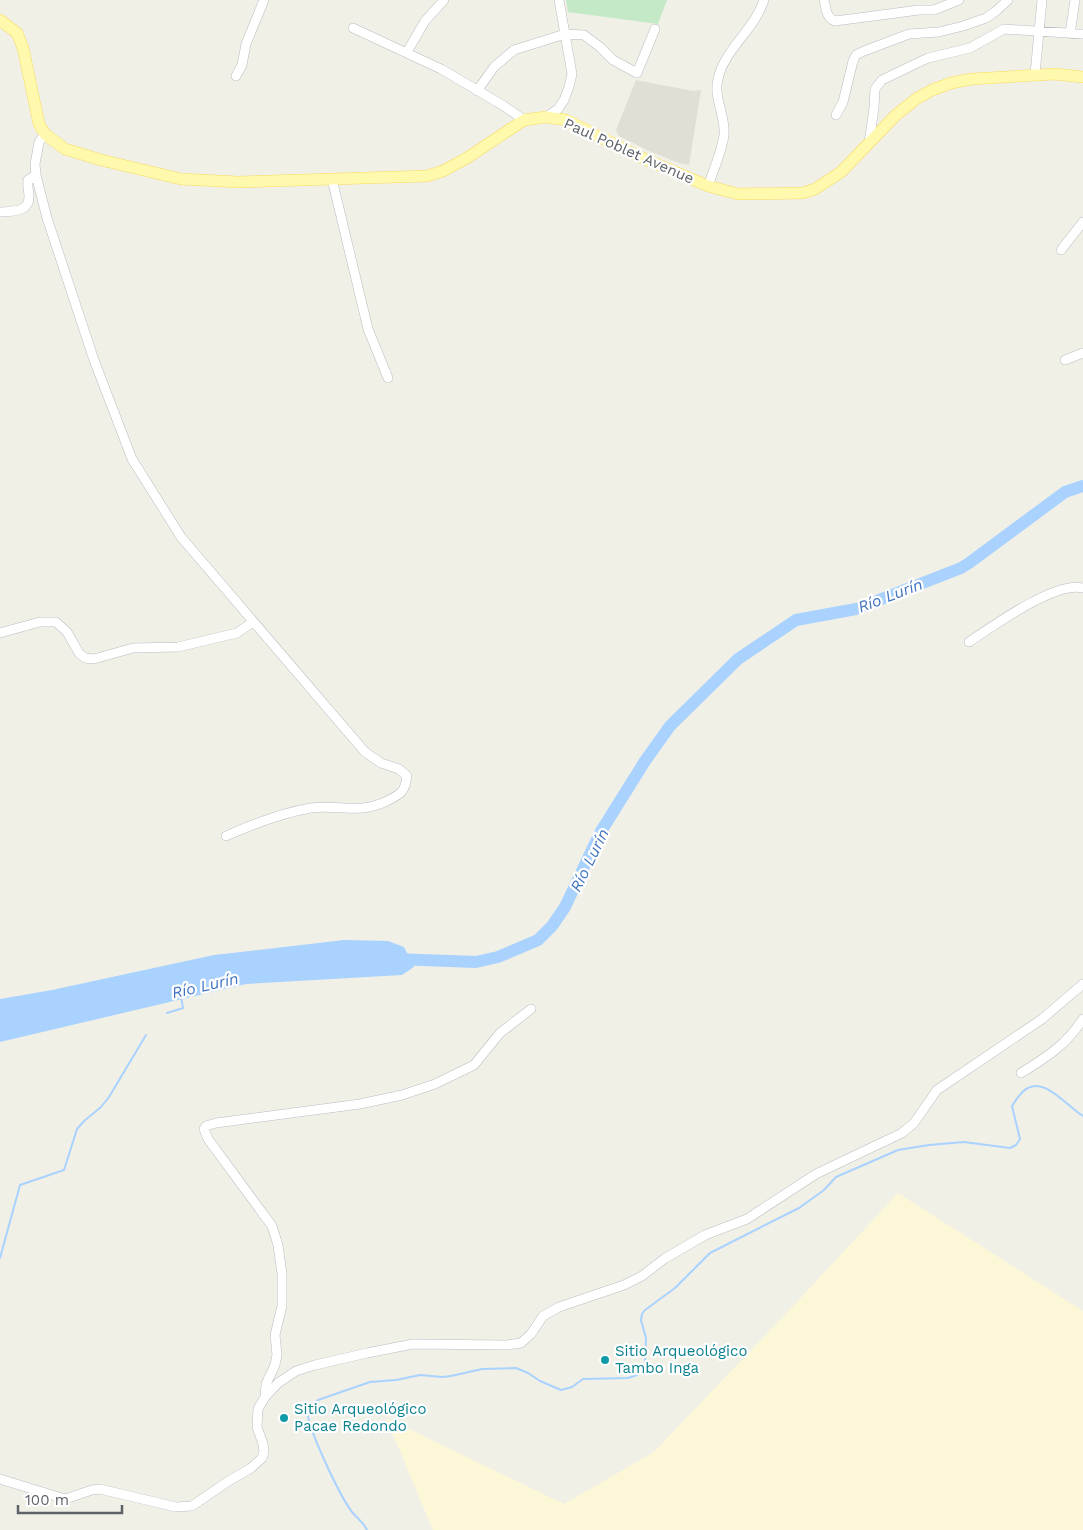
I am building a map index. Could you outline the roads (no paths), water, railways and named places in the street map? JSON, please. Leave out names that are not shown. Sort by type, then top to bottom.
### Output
[{"type":"main road","points":[[0,20],[17,33],[39,124],[45,134]]},
{"type":"main road","name":"Paul Poblet Avenue","points":[[45,134],[57,145],[74,153],[181,179],[238,182],[427,176],[436,174],[467,158],[524,120],[546,117],[566,120],[640,157],[708,186],[738,194],[803,193],[829,182],[896,115],[916,99],[932,90],[951,83],[972,79],[1036,74],[1083,77]]},
{"type":"street","points":[[236,76],[242,65],[246,44],[264,0]]},
{"type":"street","points":[[407,52],[425,21],[444,0]]},
{"type":"street","points":[[546,117],[558,109],[564,100],[572,74],[559,0]]},
{"type":"street","points":[[708,186],[724,135],[717,93],[718,79],[723,65],[748,31],[764,0]]},
{"type":"street","points":[[824,0],[830,19],[835,20],[919,10],[934,10],[959,0]]},
{"type":"street","points":[[836,115],[843,102],[856,55],[909,34],[939,32],[986,18],[1008,0]]},
{"type":"street","points":[[1036,74],[1042,0]]},
{"type":"street","points":[[1070,34],[1075,0]]},
{"type":"street","points":[[353,28],[442,69],[524,120]]},
{"type":"street","points":[[477,91],[494,67],[514,50],[565,34],[584,35],[613,60],[637,73],[655,29]]},
{"type":"street","points":[[869,143],[875,89],[882,80],[928,58],[970,48],[1004,29],[1083,34]]},
{"type":"street","points":[[45,134],[39,142],[35,155],[36,175],[47,218],[91,352],[132,459],[181,537],[364,752],[381,763],[399,769],[407,776],[406,784],[401,794],[371,808],[311,808],[252,824],[226,836]]},
{"type":"street","points":[[0,212],[18,211],[25,207],[29,201],[28,180],[36,175]]},
{"type":"street","points":[[332,179],[368,329],[388,378]]},
{"type":"street","points":[[1061,250],[1079,234],[1083,222]]},
{"type":"street","points":[[1065,360],[1083,353]]},
{"type":"street","points":[[970,642],[1011,614],[1060,589],[1076,586],[1083,588]]},
{"type":"street","points":[[0,633],[40,622],[56,622],[67,632],[79,652],[85,658],[94,659],[133,648],[178,647],[237,633],[253,622]]},
{"type":"street","points":[[0,1479],[65,1499],[100,1489],[176,1507],[192,1506],[251,1468],[262,1458],[264,1444],[257,1427],[258,1409],[265,1397],[278,1382],[296,1371],[314,1365],[412,1344],[508,1346],[521,1343],[531,1334],[543,1316],[559,1307],[624,1285],[642,1276],[664,1259],[705,1235],[747,1219],[816,1174],[902,1133],[914,1123],[937,1090],[1042,1019],[1083,984]]},
{"type":"street","points":[[265,1397],[266,1384],[275,1365],[277,1355],[275,1335],[282,1306],[282,1274],[278,1245],[272,1226],[208,1139],[204,1129],[206,1126],[216,1123],[369,1102],[402,1095],[435,1084],[474,1065],[500,1033],[531,1009]]},
{"type":"street","points":[[1021,1073],[1054,1052],[1073,1034],[1083,1019]]},
{"type":"water","points":[[344,940],[388,941],[404,947],[414,967],[402,975],[246,984],[0,1042],[0,999],[52,990],[214,955]]},
{"type":"waterway","name":"Río Lurín","points":[[395,959],[476,962],[498,957],[538,940],[552,926],[565,907],[600,833],[645,761],[670,726],[738,659],[796,620],[856,609],[961,568],[1065,492],[1083,486]]},
{"type":"waterway","points":[[167,1013],[183,1008],[181,997]]},
{"type":"waterway","points":[[0,1258],[20,1185],[64,1170],[77,1129],[109,1097],[146,1035]]},
{"type":"waterway","points":[[367,1530],[352,1512],[340,1492],[312,1430],[307,1408],[318,1400],[370,1382],[396,1380],[420,1375],[451,1376],[482,1369],[516,1368],[561,1390],[572,1387],[583,1379],[628,1378],[637,1375],[645,1365],[646,1338],[641,1320],[645,1310],[675,1288],[710,1253],[799,1208],[824,1190],[836,1177],[898,1150],[964,1142],[1010,1148],[1016,1145],[1020,1139],[1012,1106],[1023,1091],[1035,1086],[1050,1090],[1083,1116]]},
{"type":"place","name":"Sitio Arqueológico Tambo Inga","points":[[605,1360]]},
{"type":"place","name":"Sitio Arqueológico Pacae Redondo","points":[[284,1418]]}]
